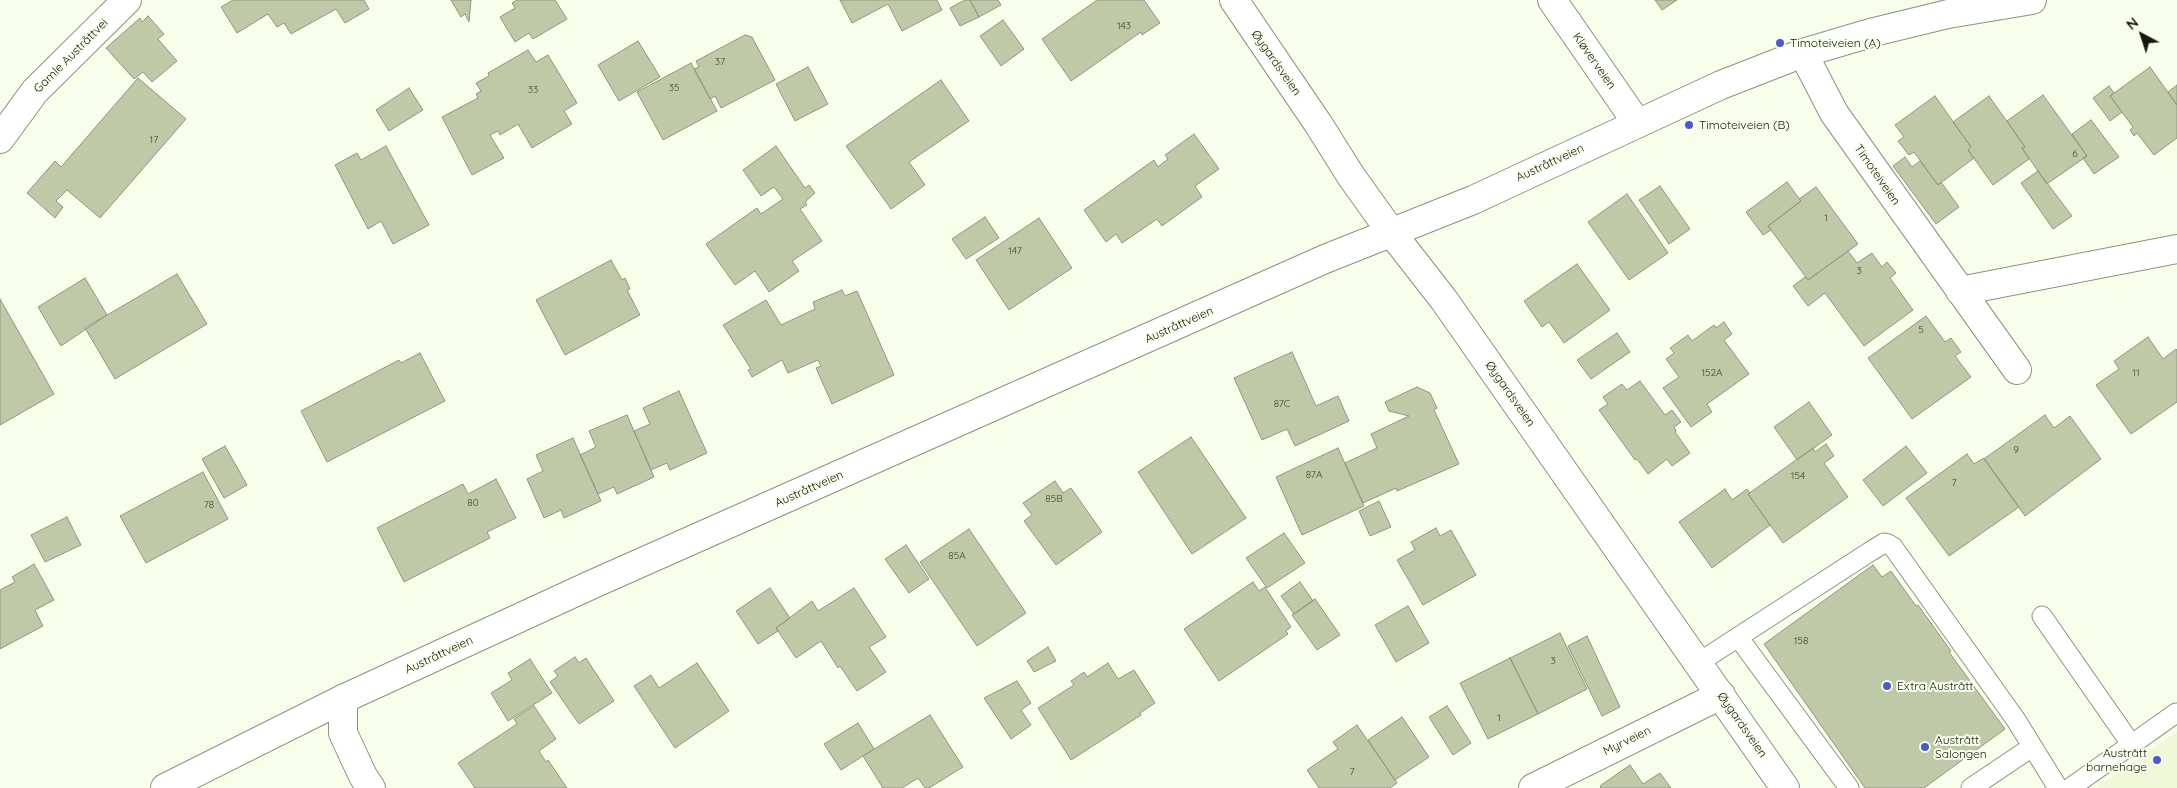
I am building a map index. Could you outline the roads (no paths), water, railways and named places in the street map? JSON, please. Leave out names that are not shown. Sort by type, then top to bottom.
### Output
[{"type":"street","name":"Gamle Austråttvei","points":[[0,139],[35,91],[127,0]]},
{"type":"street","name":"Øygardsveien","points":[[1234,0],[1319,125],[1351,176],[1391,232],[1444,300],[1785,788]]},
{"type":"street","name":"Kløverveien","points":[[1552,0],[1637,123]]},
{"type":"street","name":"Austråttveien","points":[[165,788],[343,699],[593,584],[1391,232],[1473,200],[1721,86],[1803,53],[1874,32],[1948,14],[2032,0]]},
{"type":"street","name":"Timoteiveien","points":[[1803,53],[1834,114],[2017,370]]},
{"type":"street","points":[[1960,291],[2177,250]]},
{"type":"street","name":"Myrveien","points":[[1533,788],[1721,695]]},
{"type":"street","points":[[343,699],[343,733],[363,776],[371,788]]},
{"type":"lane","points":[[1698,663],[1871,551],[1884,543],[1888,544],[1898,555],[2032,746],[2058,788]]},
{"type":"lane","points":[[2042,616],[2131,744]]},
{"type":"lane","points":[[1738,637],[1849,788]]},
{"type":"lane","points":[[2070,788],[2176,713]]},
{"type":"lane","points":[[1971,788],[2032,746]]},
{"type":"place","name":"Timoteiveien (A)","points":[[1780,43]]},
{"type":"place","name":"Timoteiveien (B)","points":[[1689,125]]},
{"type":"place","name":"Extra Austrått","points":[[1887,686]]},
{"type":"place","name":"Austrått Salongen","points":[[1925,747]]},
{"type":"place","name":"Austrått barnehage","points":[[2157,760]]}]
